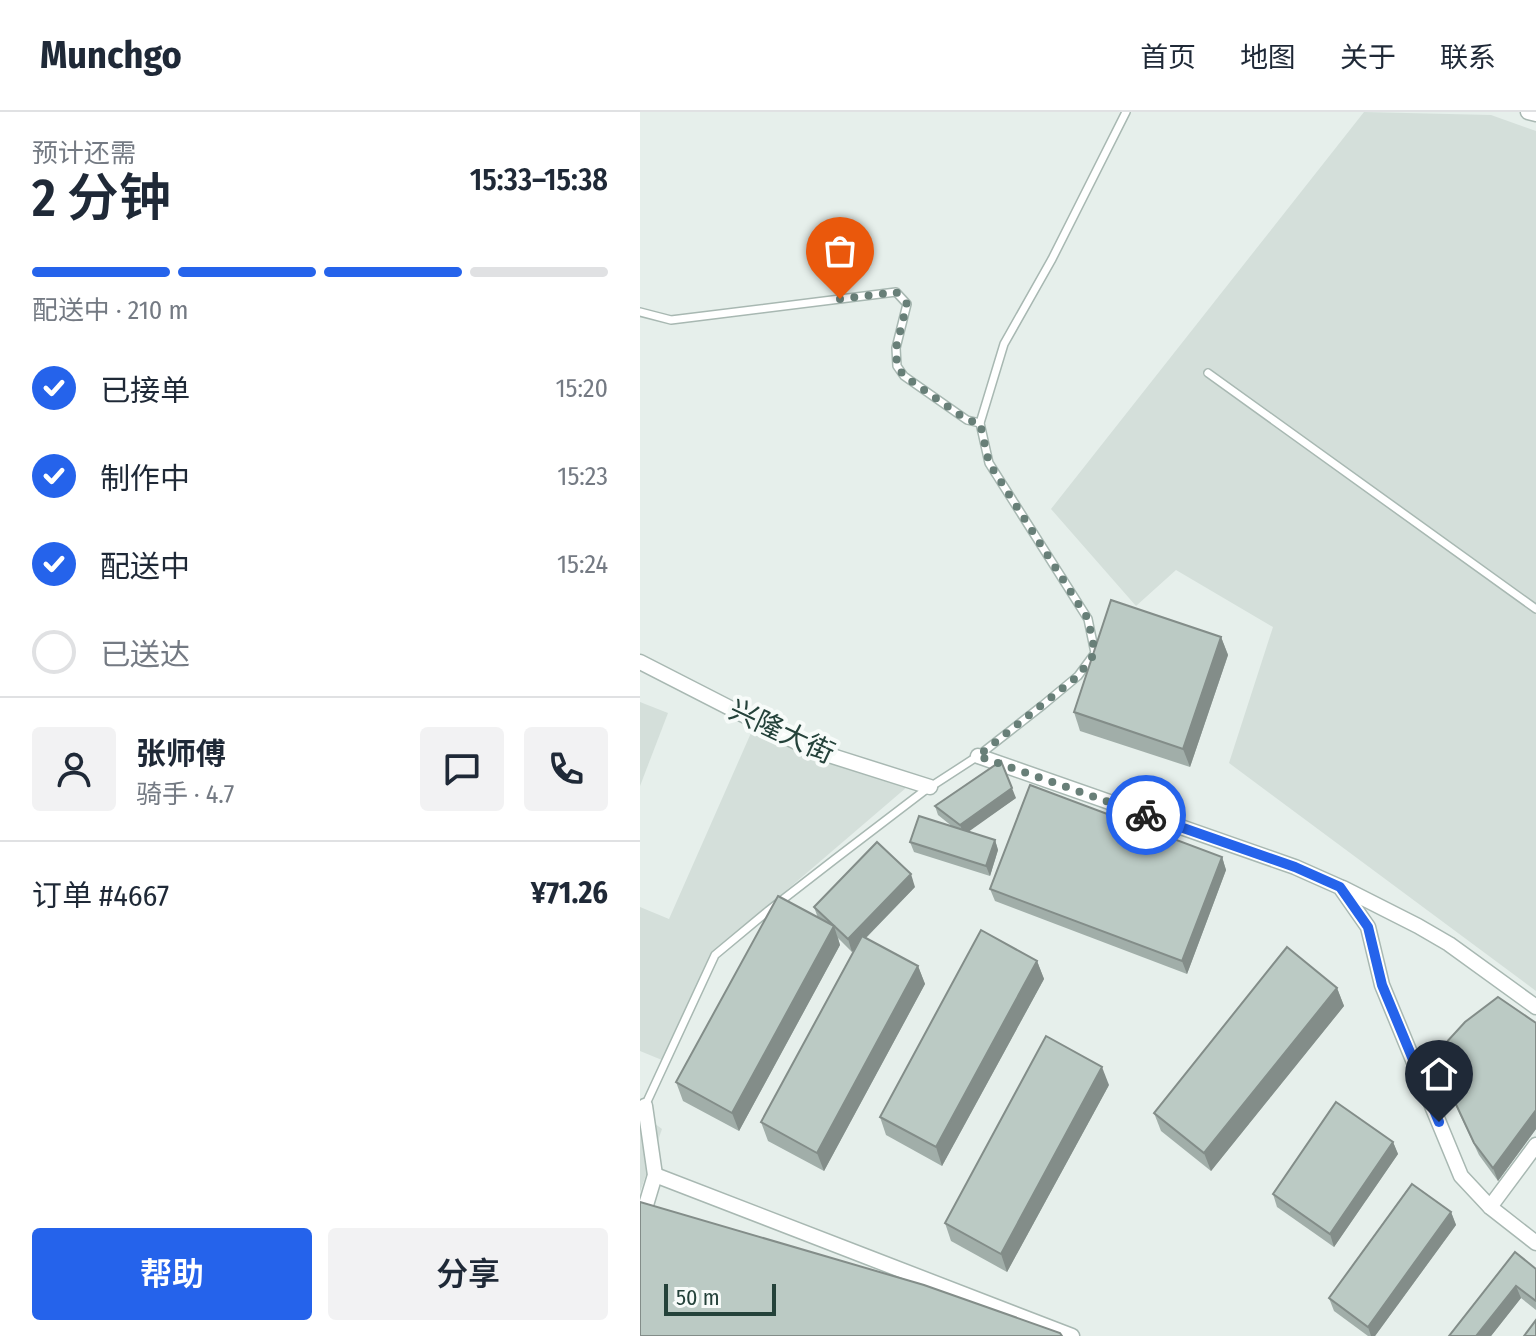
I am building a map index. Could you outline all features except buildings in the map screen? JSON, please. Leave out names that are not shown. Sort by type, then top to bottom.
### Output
[{"type":"street","points":[[1528,112],[1536,114]]},
{"type":"street","name":"兴隆大街","points":[[640,662],[810,749],[930,787]]},
{"type":"street","points":[[978,756],[1295,867],[1340,887],[1449,944],[1536,1007]]},
{"type":"street","points":[[1340,887],[1368,927],[1382,985],[1461,1176],[1490,1207],[1536,1243]]},
{"type":"street","points":[[640,1225],[655,1175],[642,1110]]},
{"type":"street","points":[[1490,1207],[1536,1145]]},
{"type":"street","points":[[655,1175],[1072,1336]]},
{"type":"lane","points":[[642,1110],[715,955],[930,787],[978,756],[1078,676],[1095,653],[1088,619],[989,463],[980,423],[1004,344],[1052,259],[1126,112]]},
{"type":"lane","points":[[640,312],[671,320],[896,292],[907,304],[896,348],[897,366],[904,376],[967,420],[980,423]]},
{"type":"lane","points":[[1208,373],[1536,609]]},
{"type":"shaded area","points":[[1364,112],[1491,115],[1536,131],[1536,991],[1229,763],[1273,627],[1176,570],[1136,606],[1051,509]]},
{"type":"shaded area","points":[[640,702],[668,713],[640,786]]},
{"type":"shaded area","points":[[751,733],[907,787],[712,954],[662,1060],[640,1051],[640,907],[669,919]]},
{"type":"shaded area","points":[[640,1113],[662,1129],[640,1192]]},
{"type":"way so far","points":[[840,299],[896,292],[907,304],[896,348],[897,366],[904,376],[967,420],[980,423],[989,463],[1088,619],[1095,653],[1078,676],[978,756],[1146,815]]},
{"type":"route","points":[[1146,815],[1295,867],[1340,887],[1368,927],[1382,985],[1439,1122]]}]
